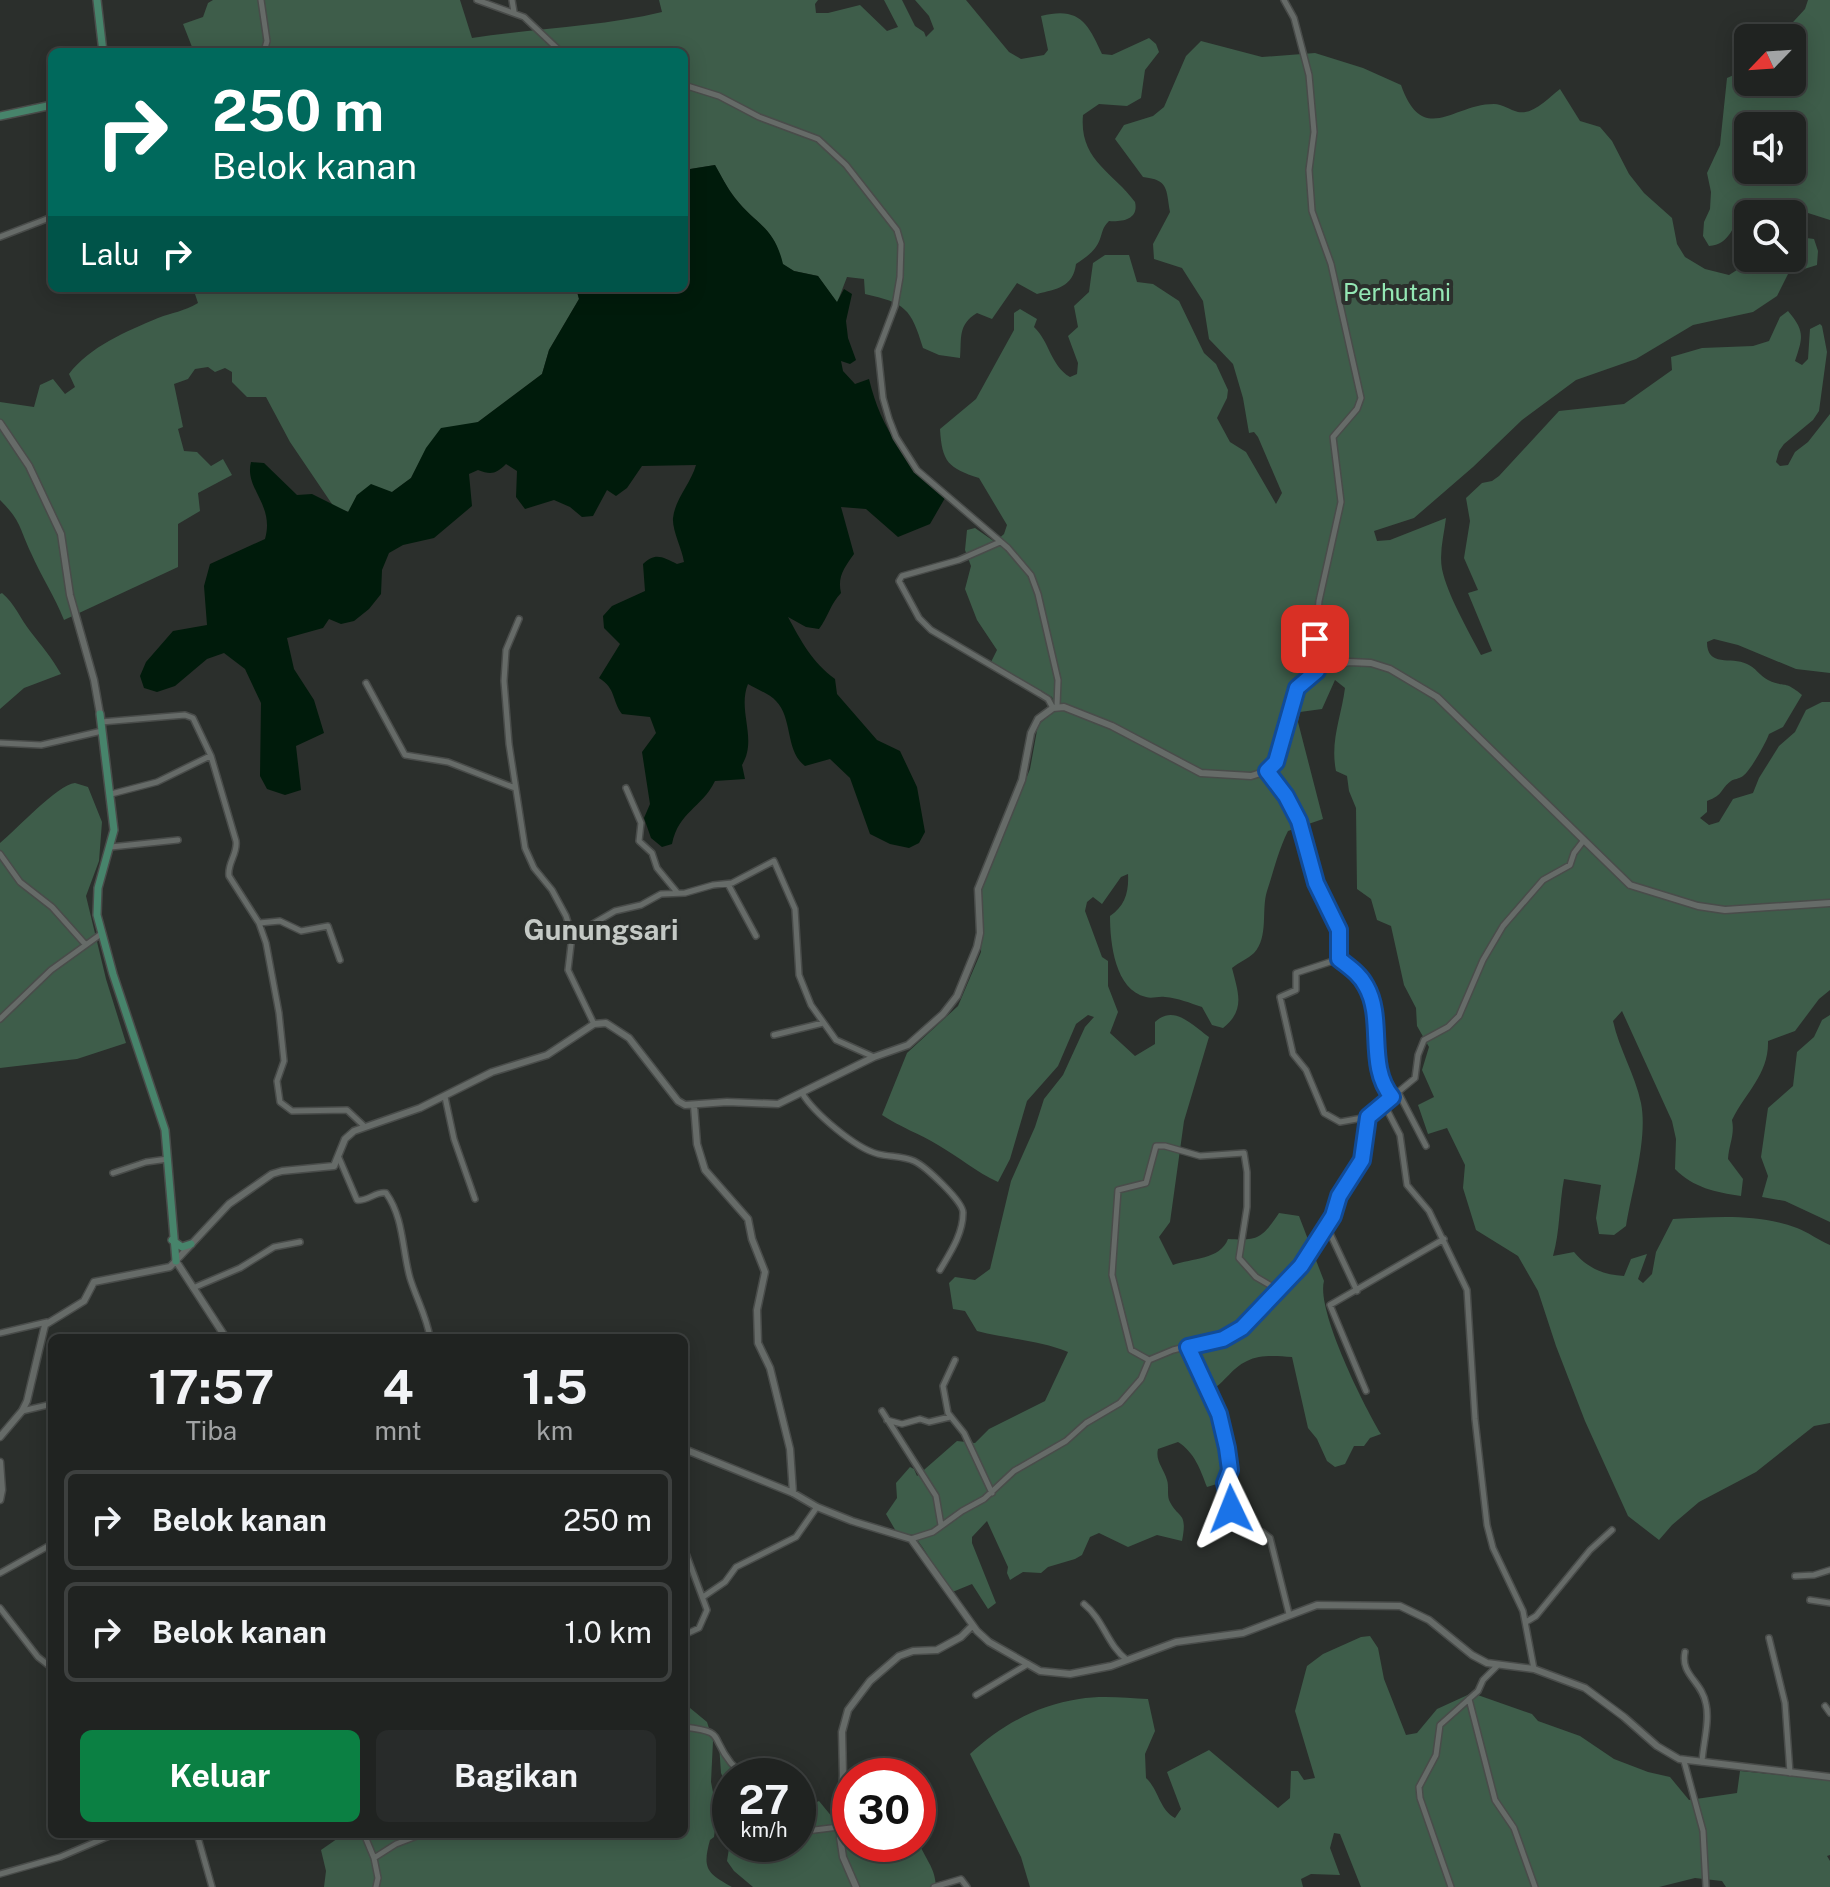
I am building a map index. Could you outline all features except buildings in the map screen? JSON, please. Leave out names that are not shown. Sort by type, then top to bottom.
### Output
[{"type":"main road","points":[[97,0],[103,48]]},
{"type":"main road","points":[[1,113],[48,106]]},
{"type":"main road","points":[[101,722],[114,830],[96,901],[101,934],[133,1040],[162,1120],[176,1261]]},
{"type":"main road","points":[[172,1240],[182,1247],[191,1244]]},
{"type":"street","points":[[261,0],[267,41],[265,48]]},
{"type":"street","points":[[477,0],[514,12],[532,23],[557,48]]},
{"type":"street","points":[[512,0],[514,12]]},
{"type":"street","points":[[1284,0],[1294,18],[1309,75],[1314,132],[1309,170],[1311,206],[1333,275],[1361,398],[1357,409],[1333,437],[1341,502],[1319,601],[1315,645],[1317,671]]},
{"type":"street","points":[[0,1333],[47,1322],[84,1301],[94,1282],[165,1269],[229,1204],[272,1174],[337,1164],[348,1135],[364,1126],[445,1097],[492,1072],[557,1050],[594,1024],[606,1023],[629,1038],[681,1104],[727,1102],[773,1105],[874,1057],[908,1045],[943,1014],[957,996],[978,942],[978,889],[982,874],[1022,780],[1034,725],[1055,707],[1058,680],[1034,582],[1001,542],[917,470],[896,437],[886,411],[879,363],[879,345],[895,306],[902,264],[900,237],[892,222],[846,165],[818,139],[759,117],[719,96],[688,86]]},
{"type":"street","points":[[0,237],[48,219]]},
{"type":"street","points":[[0,423],[29,466],[61,534],[70,595],[94,680],[101,722]]},
{"type":"street","points":[[1001,542],[959,560],[902,576],[899,581],[919,618],[931,630],[1040,694],[1055,707],[1112,726],[1201,773],[1251,776],[1267,771],[1276,762],[1297,688],[1317,671],[1363,661],[1390,669],[1429,691],[1504,759],[1542,802],[1585,839],[1630,885],[1698,906],[1730,910],[1830,903]]},
{"type":"street","points":[[519,619],[506,650],[504,681],[515,788],[530,861],[561,904],[572,936],[568,970],[594,1024]]},
{"type":"street","points":[[366,683],[405,755],[448,762],[515,788]]},
{"type":"street","points":[[0,743],[41,745],[101,722],[189,715],[193,718],[211,756],[236,841],[237,849],[229,867],[229,876],[259,923],[266,943],[284,1061],[277,1081],[280,1102],[292,1111],[347,1110],[364,1126]]},
{"type":"street","points":[[111,794],[157,782],[211,756]]},
{"type":"street","points":[[1267,771],[1286,796],[1299,821],[1316,883],[1339,930],[1339,959]]},
{"type":"street","points":[[626,788],[641,823],[639,841],[651,851],[657,868],[677,892]]},
{"type":"street","points":[[1339,959],[1296,973],[1296,990],[1280,997],[1293,1054],[1306,1070],[1324,1113],[1340,1122],[1368,1117],[1415,1078],[1424,1040],[1448,1027],[1461,1012],[1483,960],[1503,926],[1543,880],[1570,865],[1576,849],[1585,839]]},
{"type":"street","points":[[111,847],[178,840]]},
{"type":"street","points":[[0,854],[20,882],[52,907],[85,944]]},
{"type":"street","points":[[572,936],[615,911],[641,905],[664,893],[728,884],[771,861],[776,863],[795,909],[802,982],[811,1005],[836,1040],[874,1057]]},
{"type":"street","points":[[728,884],[756,936]]},
{"type":"street","points":[[259,923],[280,921],[301,931],[328,926],[340,960]]},
{"type":"street","points":[[0,1019],[51,970],[101,934]]},
{"type":"street","points":[[1339,959],[1357,973],[1370,994],[1381,1080],[1392,1097]]},
{"type":"street","points":[[774,1035],[824,1022]]},
{"type":"street","points":[[1398,1092],[1426,1146]]},
{"type":"street","points":[[802,1093],[810,1105],[855,1142],[875,1154],[915,1161],[960,1202],[963,1212],[961,1229],[940,1270]]},
{"type":"street","points":[[445,1097],[454,1139],[475,1199]]},
{"type":"street","points":[[1384,1104],[1400,1135],[1407,1185],[1429,1211],[1467,1290],[1475,1419],[1490,1538],[1518,1596],[1534,1669]]},
{"type":"street","points":[[694,1105],[697,1144],[705,1170],[748,1219],[765,1272],[758,1303],[758,1343],[770,1368],[790,1449],[793,1493]]},
{"type":"street","points":[[688,1451],[875,1529],[916,1540],[933,1532],[992,1493],[1014,1471],[1066,1441],[1086,1423],[1120,1403],[1141,1379],[1149,1360],[1173,1350],[1233,1335],[1301,1266],[1327,1227],[1339,1196],[1362,1160],[1368,1117]]},
{"type":"street","points":[[1149,1360],[1131,1350],[1111,1265],[1117,1192],[1122,1187],[1146,1183],[1156,1146],[1200,1156],[1244,1153],[1247,1207],[1239,1258],[1256,1277],[1278,1290]]},
{"type":"street","points":[[339,1158],[357,1200],[363,1201],[381,1192],[391,1199],[406,1245],[409,1273],[429,1334]]},
{"type":"street","points":[[113,1173],[146,1162],[168,1159]]},
{"type":"street","points":[[1327,1227],[1357,1291]]},
{"type":"street","points":[[1366,1391],[1329,1308],[1334,1302],[1444,1239]]},
{"type":"street","points":[[193,1288],[240,1268],[274,1247],[300,1242]]},
{"type":"street","points":[[176,1261],[223,1334]]},
{"type":"street","points":[[0,1437],[22,1411],[47,1322]]},
{"type":"street","points":[[1188,1347],[1208,1387],[1224,1433],[1230,1470],[1225,1483],[1233,1525],[1237,1529],[1262,1532],[1270,1538],[1289,1614]]},
{"type":"street","points":[[955,1360],[943,1386],[950,1417],[964,1433],[992,1493]]},
{"type":"street","points":[[22,1411],[48,1405]]},
{"type":"street","points":[[882,1411],[936,1496],[941,1525]]},
{"type":"street","points":[[887,1420],[902,1424],[950,1417]]},
{"type":"street","points":[[0,1462],[0,1500]]},
{"type":"street","points":[[703,1597],[725,1582],[736,1567],[796,1537],[817,1507]]},
{"type":"street","points":[[1526,1622],[1536,1616],[1590,1550],[1612,1530]]},
{"type":"street","points":[[916,1540],[972,1626],[989,1642],[1047,1673],[1097,1670],[1176,1642],[1243,1633],[1317,1605],[1400,1606],[1429,1620],[1472,1655],[1497,1666],[1534,1669],[1593,1692],[1657,1746],[1684,1761],[1830,1777]]},
{"type":"street","points":[[0,1573],[48,1546]]},
{"type":"street","points":[[688,1558],[707,1610],[699,1628],[688,1633]]},
{"type":"street","points":[[1795,1576],[1830,1570]]},
{"type":"street","points":[[1810,1600],[1830,1603]]},
{"type":"street","points":[[1084,1604],[1096,1614],[1115,1650],[1127,1660]]},
{"type":"street","points":[[0,1608],[38,1657],[48,1665]]},
{"type":"street","points":[[843,1758],[842,1732],[851,1704],[874,1678],[903,1654],[937,1650],[961,1637],[972,1626]]},
{"type":"street","points":[[1769,1638],[1785,1703],[1790,1774]]},
{"type":"street","points":[[1685,1652],[1685,1670],[1698,1684],[1707,1706],[1702,1763]]},
{"type":"street","points":[[976,1695],[1028,1664]]},
{"type":"street","points":[[1451,1887],[1420,1798],[1419,1787],[1434,1761],[1440,1725],[1497,1666]]},
{"type":"street","points":[[1469,1698],[1495,1800],[1514,1828],[1535,1887]]},
{"type":"street","points":[[1825,1706],[1830,1713]]},
{"type":"street","points":[[688,1728],[707,1730],[716,1736],[728,1758]]},
{"type":"street","points":[[1684,1761],[1703,1831],[1706,1887]]},
{"type":"street","points":[[0,1874],[60,1857],[105,1838]]},
{"type":"street","points":[[198,1838],[212,1887]]},
{"type":"street","points":[[366,1838],[374,1858],[378,1878],[376,1887]]},
{"type":"street","points":[[374,1858],[412,1838]]},
{"type":"street","points":[[845,1862],[856,1887]]},
{"type":"street","points":[[934,1887],[961,1879],[967,1887]]},
{"type":"green space","points":[[213,0],[460,0],[472,38],[639,17],[662,12],[659,0],[818,0],[816,13],[860,5],[887,31],[898,27],[884,0],[902,0],[915,26],[926,37],[934,29],[929,16],[915,0],[966,0],[1009,52],[1021,59],[1044,55],[1048,50],[1041,16],[1054,13],[1073,15],[1080,20],[1087,26],[1102,54],[1112,55],[1149,38],[1159,52],[1145,70],[1141,98],[1127,106],[1099,104],[1083,115],[1086,143],[1099,164],[1135,202],[1135,212],[1124,220],[1109,221],[1096,247],[1076,264],[1071,278],[1063,286],[1037,294],[1017,283],[992,319],[977,313],[966,322],[960,358],[939,355],[923,348],[910,316],[898,304],[865,294],[864,279],[847,277],[837,303],[818,276],[794,271],[782,264],[774,241],[735,198],[715,165],[688,169],[688,48],[192,48],[183,24],[203,17],[208,3]]},
{"type":"green space","points":[[1808,0],[1830,0],[1830,220],[1806,213],[1806,200],[1734,200],[1734,227],[1722,242],[1709,246],[1703,236],[1704,222],[1710,209],[1711,192],[1707,173],[1720,145],[1727,78],[1734,75],[1734,96],[1806,96],[1806,24],[1791,24],[1805,9]]},
{"type":"green space","name":"Perhutani","points":[[1201,41],[1262,57],[1315,53],[1363,68],[1401,85],[1410,104],[1419,114],[1429,118],[1494,104],[1518,112],[1530,111],[1560,89],[1580,121],[1600,127],[1644,193],[1672,218],[1677,244],[1685,257],[1705,269],[1729,275],[1734,272],[1794,272],[1788,274],[1777,296],[1753,312],[1693,325],[1636,359],[1576,380],[1522,420],[1414,518],[1374,531],[1377,541],[1390,540],[1446,518],[1442,569],[1459,613],[1481,655],[1492,651],[1468,593],[1478,590],[1464,558],[1470,521],[1466,498],[1482,483],[1499,476],[1559,411],[1624,404],[1672,370],[1671,357],[1702,348],[1753,346],[1769,341],[1780,317],[1788,311],[1800,329],[1801,340],[1795,361],[1802,365],[1808,359],[1810,329],[1820,324],[1822,326],[1827,352],[1819,411],[1813,420],[1784,444],[1776,462],[1780,466],[1788,465],[1795,452],[1808,442],[1830,414],[1830,673],[1796,669],[1738,645],[1714,639],[1707,642],[1708,650],[1715,658],[1747,664],[1768,680],[1787,685],[1802,695],[1783,727],[1769,734],[1746,773],[1707,801],[1707,812],[1700,818],[1709,825],[1719,822],[1733,799],[1753,793],[1779,746],[1795,732],[1806,710],[1822,702],[1830,702],[1830,990],[1819,999],[1795,1031],[1768,1041],[1761,1073],[1732,1120],[1728,1159],[1743,1179],[1741,1196],[1705,1188],[1675,1169],[1676,1139],[1672,1121],[1622,1011],[1613,1021],[1638,1092],[1643,1117],[1641,1148],[1626,1226],[1614,1235],[1599,1234],[1596,1218],[1601,1185],[1564,1179],[1553,1256],[1574,1252],[1596,1270],[1624,1276],[1631,1259],[1647,1254],[1638,1279],[1643,1283],[1652,1274],[1656,1252],[1673,1219],[1704,1217],[1751,1218],[1782,1223],[1830,1245],[1830,1423],[1814,1426],[1756,1472],[1699,1502],[1659,1540],[1628,1516],[1585,1421],[1538,1291],[1518,1256],[1476,1230],[1463,1188],[1465,1165],[1447,1128],[1428,1134],[1418,1105],[1434,1097],[1422,1070],[1429,1047],[1417,1026],[1416,1008],[1404,985],[1391,926],[1377,920],[1371,899],[1357,889],[1356,808],[1347,776],[1336,771],[1334,760],[1345,688],[1335,680],[1322,709],[1300,712],[1298,722],[1323,819],[1288,831],[1267,891],[1259,947],[1232,968],[1238,1007],[1223,1028],[1212,1025],[1202,1007],[1170,998],[1146,997],[1127,985],[1113,952],[1110,916],[1125,898],[1128,874],[1121,877],[1102,904],[1093,897],[1087,902],[1085,911],[1102,957],[1108,961],[1108,986],[1118,1012],[1110,1033],[1135,1056],[1155,1044],[1155,1022],[1169,1015],[1183,1018],[1209,1037],[1184,1121],[1170,1222],[1159,1237],[1173,1265],[1212,1255],[1228,1239],[1259,1236],[1279,1213],[1299,1216],[1324,1281],[1323,1295],[1334,1335],[1353,1381],[1381,1434],[1370,1438],[1364,1446],[1354,1446],[1345,1464],[1335,1467],[1327,1461],[1308,1428],[1292,1357],[1263,1356],[1247,1361],[1206,1393],[1220,1437],[1223,1460],[1220,1483],[1207,1487],[1193,1456],[1178,1442],[1158,1449],[1159,1461],[1168,1482],[1169,1500],[1183,1520],[1182,1541],[1157,1535],[1128,1547],[1099,1533],[1090,1537],[1082,1555],[1075,1559],[1048,1567],[1041,1573],[1023,1572],[1010,1580],[1008,1567],[987,1521],[972,1537],[972,1543],[996,1603],[988,1609],[972,1584],[950,1593],[918,1541],[913,1535],[897,1533],[886,1514],[897,1498],[896,1483],[910,1467],[917,1476],[957,1441],[975,1443],[989,1429],[1045,1401],[1068,1352],[977,1331],[965,1311],[953,1309],[949,1283],[955,1277],[975,1280],[990,1269],[1011,1181],[1044,1099],[1063,1075],[1085,1027],[1094,1017],[1088,1015],[1076,1024],[1058,1066],[1027,1101],[1010,1159],[998,1182],[882,1115],[907,1053],[958,1006],[981,952],[982,889],[1030,769],[1038,725],[1056,709],[1052,697],[991,662],[997,650],[977,620],[965,589],[971,566],[965,550],[967,530],[975,528],[995,542],[1004,534],[1007,525],[979,478],[960,471],[949,462],[940,429],[976,399],[1014,330],[1014,313],[1020,309],[1037,319],[1034,327],[1063,372],[1070,377],[1077,374],[1078,363],[1068,336],[1078,327],[1074,306],[1089,292],[1093,263],[1105,255],[1129,255],[1137,282],[1153,284],[1179,301],[1204,353],[1216,364],[1228,390],[1217,418],[1230,442],[1246,452],[1276,504],[1282,493],[1258,437],[1254,432],[1249,433],[1233,364],[1209,339],[1203,301],[1182,268],[1154,259],[1153,244],[1170,212],[1165,187],[1158,180],[1143,177],[1115,139],[1124,125],[1153,116],[1164,107],[1186,56]]},
{"type":"green space","name":"Perhutani","points":[[1806,238],[1814,239],[1818,251],[1817,265],[1806,268]]},
{"type":"green space","points":[[194,292],[577,292],[579,299],[549,350],[542,374],[478,422],[425,451],[411,478],[392,492],[357,495],[349,512],[334,507],[290,442],[266,397],[247,397],[232,382],[232,372],[225,368],[215,372],[208,367],[195,369],[188,379],[174,384],[183,427],[178,429],[184,451],[197,452],[211,466],[223,459],[232,475],[198,493],[200,511],[178,524],[178,567],[64,620],[19,525],[0,500],[0,402],[34,407],[40,385],[53,379],[65,394],[75,387],[69,374],[87,356],[134,328],[198,303]]},
{"type":"green space","points":[[0,594],[61,674],[24,688],[0,709]]},
{"type":"green space","points":[[75,783],[88,787],[102,822],[99,861],[86,896],[106,979],[126,1043],[77,1059],[0,1068],[0,843],[58,791]]},
{"type":"green space","points":[[1830,1015],[1830,1222],[1785,1201],[1762,1197],[1768,1176],[1761,1157],[1768,1108],[1793,1086],[1797,1052],[1814,1037],[1822,1020]]},
{"type":"green space","points":[[1370,1636],[1378,1648],[1384,1679],[1406,1735],[1417,1733],[1437,1709],[1472,1693],[1532,1714],[1538,1721],[1580,1736],[1614,1759],[1670,1777],[1689,1800],[1737,1793],[1740,1771],[1830,1780],[1830,1855],[1827,1856],[1830,1861],[1830,1887],[1726,1887],[1722,1881],[1695,1878],[1659,1887],[1361,1887],[1340,1834],[1334,1833],[1330,1848],[1340,1875],[1311,1874],[1301,1879],[1303,1887],[1030,1887],[1021,1857],[970,1754],[994,1734],[1020,1718],[1063,1702],[1096,1697],[1148,1699],[1155,1731],[1145,1754],[1146,1778],[1170,1814],[1175,1818],[1181,1809],[1167,1772],[1209,1750],[1278,1808],[1290,1798],[1291,1771],[1298,1771],[1304,1780],[1315,1778],[1295,1711],[1307,1666],[1323,1654]]},
{"type":"green space","points":[[688,1706],[707,1722],[713,1741],[712,1838],[707,1864],[712,1874],[732,1887],[324,1887],[326,1871],[321,1850],[338,1838],[688,1838]]},
{"type":"green space","points":[[819,1801],[832,1817],[832,1862],[929,1862],[936,1887],[753,1887],[734,1871],[728,1862],[816,1862],[816,1802]]},
{"type":"shaded area","points":[[715,165],[735,198],[775,241],[783,264],[794,271],[818,276],[837,302],[844,289],[852,294],[846,321],[856,360],[850,364],[841,361],[843,371],[855,384],[869,379],[888,430],[907,458],[945,498],[930,524],[898,537],[866,509],[841,507],[854,554],[841,577],[841,593],[819,629],[806,627],[788,617],[813,658],[835,679],[837,694],[877,740],[900,751],[917,787],[925,832],[919,843],[909,848],[890,844],[870,834],[850,778],[830,759],[805,766],[794,752],[781,708],[770,696],[748,684],[745,704],[748,745],[742,765],[745,779],[715,781],[680,824],[672,844],[662,847],[651,838],[644,818],[650,804],[642,752],[656,733],[650,717],[622,714],[611,690],[599,678],[620,644],[604,628],[603,616],[612,606],[645,591],[643,564],[647,560],[659,557],[677,564],[684,562],[673,518],[696,465],[642,466],[627,488],[616,496],[607,490],[593,516],[582,517],[554,500],[525,509],[516,497],[517,471],[506,464],[493,473],[478,470],[469,474],[472,506],[434,538],[403,545],[389,553],[382,570],[381,594],[369,609],[354,621],[341,624],[329,619],[323,628],[287,638],[294,669],[314,700],[324,733],[296,746],[301,790],[285,795],[267,789],[260,776],[261,703],[245,669],[224,653],[207,659],[175,686],[157,692],[144,688],[140,676],[146,662],[173,631],[207,625],[204,586],[210,564],[265,539],[266,516],[252,480],[251,462],[264,463],[297,495],[312,494],[348,512],[357,495],[371,484],[392,492],[411,478],[426,448],[441,428],[478,422],[542,374],[549,350],[579,299],[577,292],[688,292],[688,169]]},
{"type":"district","name":"Gunungsari","points":[[601,930]]},
{"type":"route","points":[[1231,1509],[1225,1483],[1230,1470],[1219,1414],[1188,1347],[1233,1335],[1301,1266],[1333,1216],[1339,1196],[1362,1160],[1368,1117],[1392,1097],[1381,1080],[1370,994],[1357,973],[1339,959],[1339,930],[1316,883],[1299,821],[1286,796],[1267,771],[1276,762],[1297,688],[1317,671],[1315,639]]}]
